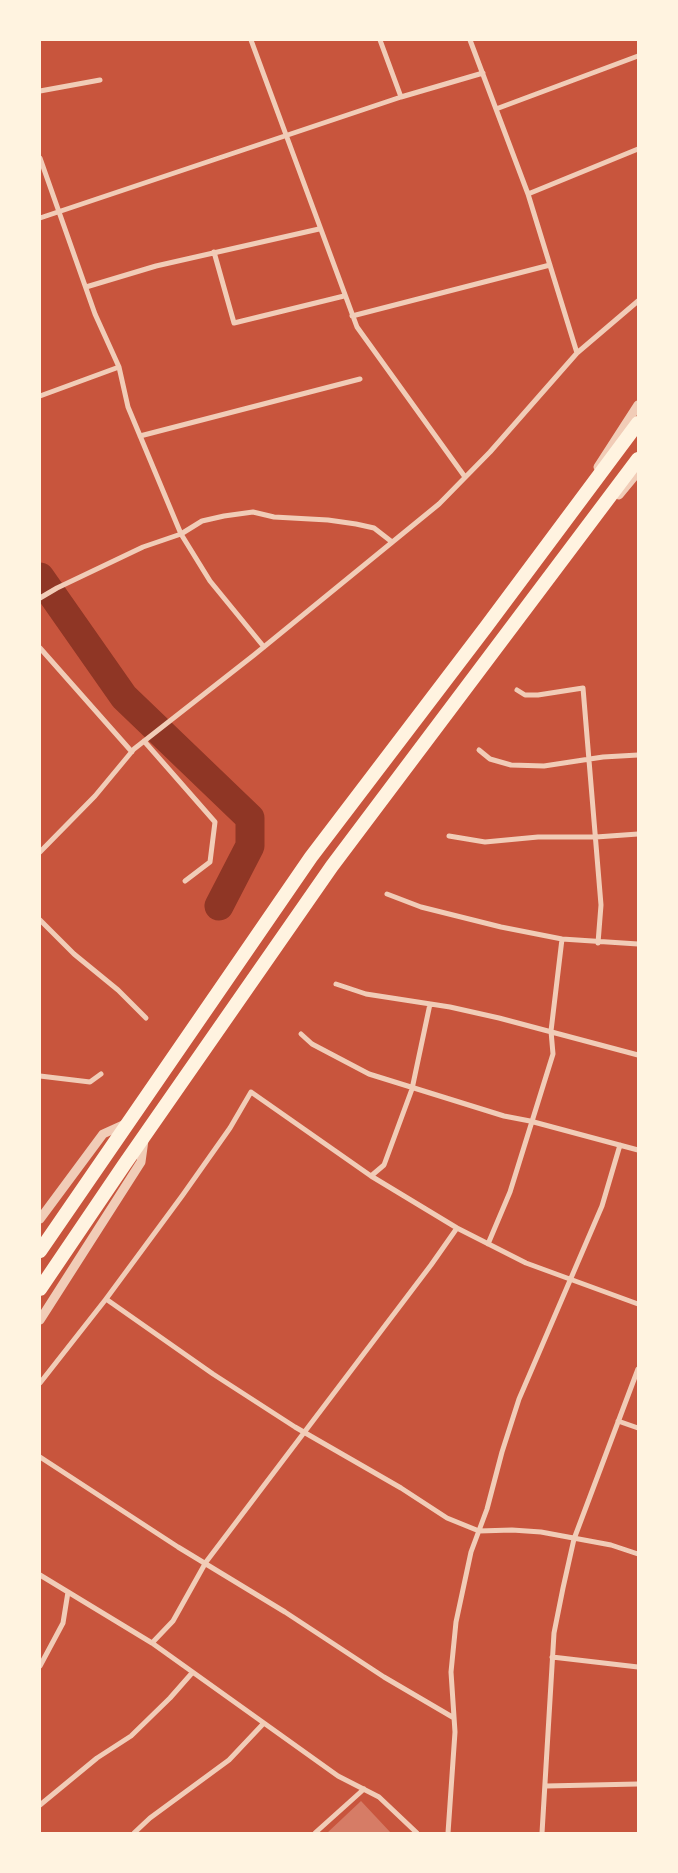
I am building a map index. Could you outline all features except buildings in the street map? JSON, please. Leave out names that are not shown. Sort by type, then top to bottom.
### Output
[{"type":"highway","points":[[40,1251],[311,857],[542,553],[638,423]]},
{"type":"highway","points":[[40,1290],[144,1135],[332,866],[638,458]]},
{"type":"street","points":[[251,40],[357,328],[465,477]]},
{"type":"street","points":[[380,40],[401,97]]},
{"type":"street","points":[[470,40],[528,194],[577,353]]},
{"type":"street","points":[[496,109],[638,56]]},
{"type":"street","points":[[40,218],[401,97],[483,73]]},
{"type":"street","points":[[40,91],[100,80]]},
{"type":"street","points":[[528,194],[638,149]]},
{"type":"street","points":[[40,158],[86,287],[119,366],[128,407],[181,534],[210,581],[264,647]]},
{"type":"street","points":[[86,287],[156,266],[319,229]]},
{"type":"street","points":[[214,252],[234,323],[344,296]]},
{"type":"street","points":[[352,316],[550,266]]},
{"type":"street","points":[[40,851],[95,796],[132,752],[439,504],[577,353],[638,301]]},
{"type":"street","points":[[40,396],[119,366]]},
{"type":"street","points":[[140,436],[360,379]]},
{"type":"street","points":[[542,553],[638,405]]},
{"type":"street","points":[[558,567],[638,472]]},
{"type":"street","points":[[40,598],[143,547],[181,534],[202,521],[252,512],[274,517],[328,520],[374,528],[392,542]]},
{"type":"street","points":[[40,648],[132,752]]},
{"type":"street","points":[[518,690],[525,694],[538,695],[583,688],[601,904],[598,943]]},
{"type":"street","points":[[144,742],[215,822],[210,862],[185,881]]},
{"type":"street","points":[[479,750],[490,759],[511,765],[544,766],[589,758],[638,755]]},
{"type":"street","points":[[449,836],[485,842],[538,836],[596,837],[638,834]]},
{"type":"street","points":[[387,894],[421,906],[501,928],[562,939],[598,943],[638,944]]},
{"type":"street","points":[[40,920],[74,954],[118,990],[146,1018]]},
{"type":"street","points":[[488,1244],[510,1192],[530,1120],[553,1054],[551,1031],[562,939]]},
{"type":"street","points":[[336,984],[366,994],[430,1004],[551,1031],[638,1055]]},
{"type":"street","points":[[371,1176],[384,1165],[412,1089],[430,1004]]},
{"type":"street","points":[[301,1034],[312,1044],[368,1074],[504,1116],[530,1120],[638,1150]]},
{"type":"street","points":[[40,1076],[90,1082],[101,1074]]},
{"type":"street","points":[[40,1383],[106,1299],[230,1128],[251,1092],[371,1176],[457,1228],[526,1264],[571,1278],[638,1304]]},
{"type":"street","points":[[40,1219],[103,1134],[126,1124]]},
{"type":"street","points":[[40,1320],[141,1162],[144,1135]]},
{"type":"street","points":[[448,1833],[454,1718],[451,1672],[456,1622],[471,1552],[519,1399],[602,1206],[620,1146]]},
{"type":"street","points":[[152,1643],[173,1621],[206,1562],[262,1490],[303,1431],[431,1265],[457,1228]]},
{"type":"street","points":[[106,1299],[212,1374],[303,1431],[401,1488],[447,1518],[479,1531],[512,1530],[541,1532],[611,1545],[638,1554]]},
{"type":"street","points":[[542,1833],[554,1633],[574,1539],[638,1369]]},
{"type":"street","points":[[618,1421],[638,1428]]},
{"type":"street","points":[[40,1457],[384,1677],[454,1718]]},
{"type":"street","points":[[40,1575],[152,1643],[338,1776],[379,1797],[417,1833]]},
{"type":"street","points":[[40,1666],[63,1623],[68,1592]]},
{"type":"street","points":[[552,1657],[638,1667]]},
{"type":"street","points":[[40,1805],[97,1758],[131,1736],[170,1698],[192,1672]]},
{"type":"street","points":[[134,1833],[150,1818],[229,1760],[263,1724]]},
{"type":"street","points":[[546,1786],[638,1784]]},
{"type":"street","points":[[315,1833],[364,1789]]},
{"type":"waterway","points":[[40,577],[124,697],[250,818],[250,846],[219,906]]}]
